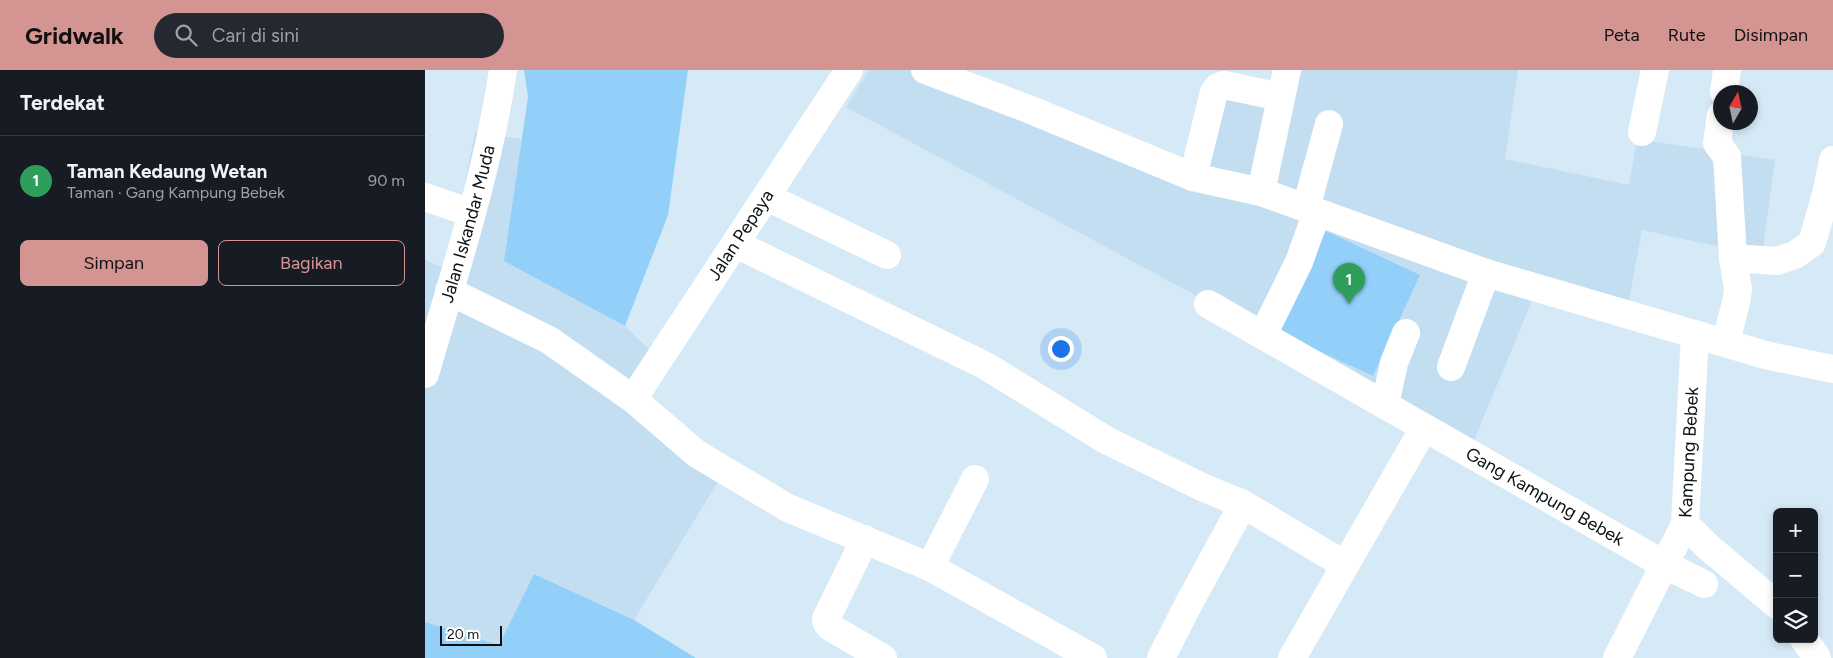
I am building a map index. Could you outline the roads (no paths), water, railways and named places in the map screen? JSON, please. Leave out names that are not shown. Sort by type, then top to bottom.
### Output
[{"type":"street","name":"Jalan Iskandar Muda","points":[[425,374],[471,213],[497,112],[503,70]]},
{"type":"street","name":"Jalan Pepaya","points":[[633,399],[849,70]]},
{"type":"street","points":[[925,70],[1026,108],[1193,177],[1261,192],[1486,274],[1769,356],[1833,370]]},
{"type":"street","points":[[1261,192],[1287,70]]},
{"type":"street","points":[[1642,132],[1655,70]]},
{"type":"street","points":[[1724,85],[1727,70]]},
{"type":"street","points":[[1193,177],[1214,92],[1218,87],[1224,85],[1281,97]]},
{"type":"street","points":[[1263,335],[1299,262],[1329,124]]},
{"type":"street","points":[[1719,130],[1717,143],[1727,157],[1733,258],[1738,289],[1726,342]]},
{"type":"street","points":[[1733,258],[1777,261],[1795,255],[1812,243],[1830,195],[1833,160]]},
{"type":"street","points":[[425,197],[471,213]]},
{"type":"street","points":[[767,197],[887,255]]},
{"type":"street","points":[[736,244],[985,366],[1106,440],[1204,488],[1243,504],[1345,565]]},
{"type":"street","points":[[1451,367],[1486,274]]},
{"type":"street","points":[[449,291],[549,340],[633,399],[697,454],[788,508],[931,567],[1093,658]]},
{"type":"street","name":"Gang Kampung Bebek","points":[[1209,304],[1665,565],[1704,584]]},
{"type":"street","points":[[1385,405],[1394,363],[1406,333]]},
{"type":"street","name":"Kampung Bebek","points":[[1617,658],[1685,524],[1695,334]]},
{"type":"street","points":[[1292,658],[1424,428]]},
{"type":"street","points":[[931,567],[975,479]]},
{"type":"street","points":[[1161,658],[1243,504]]},
{"type":"street","points":[[1685,524],[1707,546],[1773,602]]},
{"type":"street","points":[[865,539],[827,618],[827,623],[830,627],[883,658]]},
{"type":"street","points":[[1807,643],[1817,658]]},
{"type":"place","name":"Taman Kedaung Wetan","points":[[1349,304]]}]
